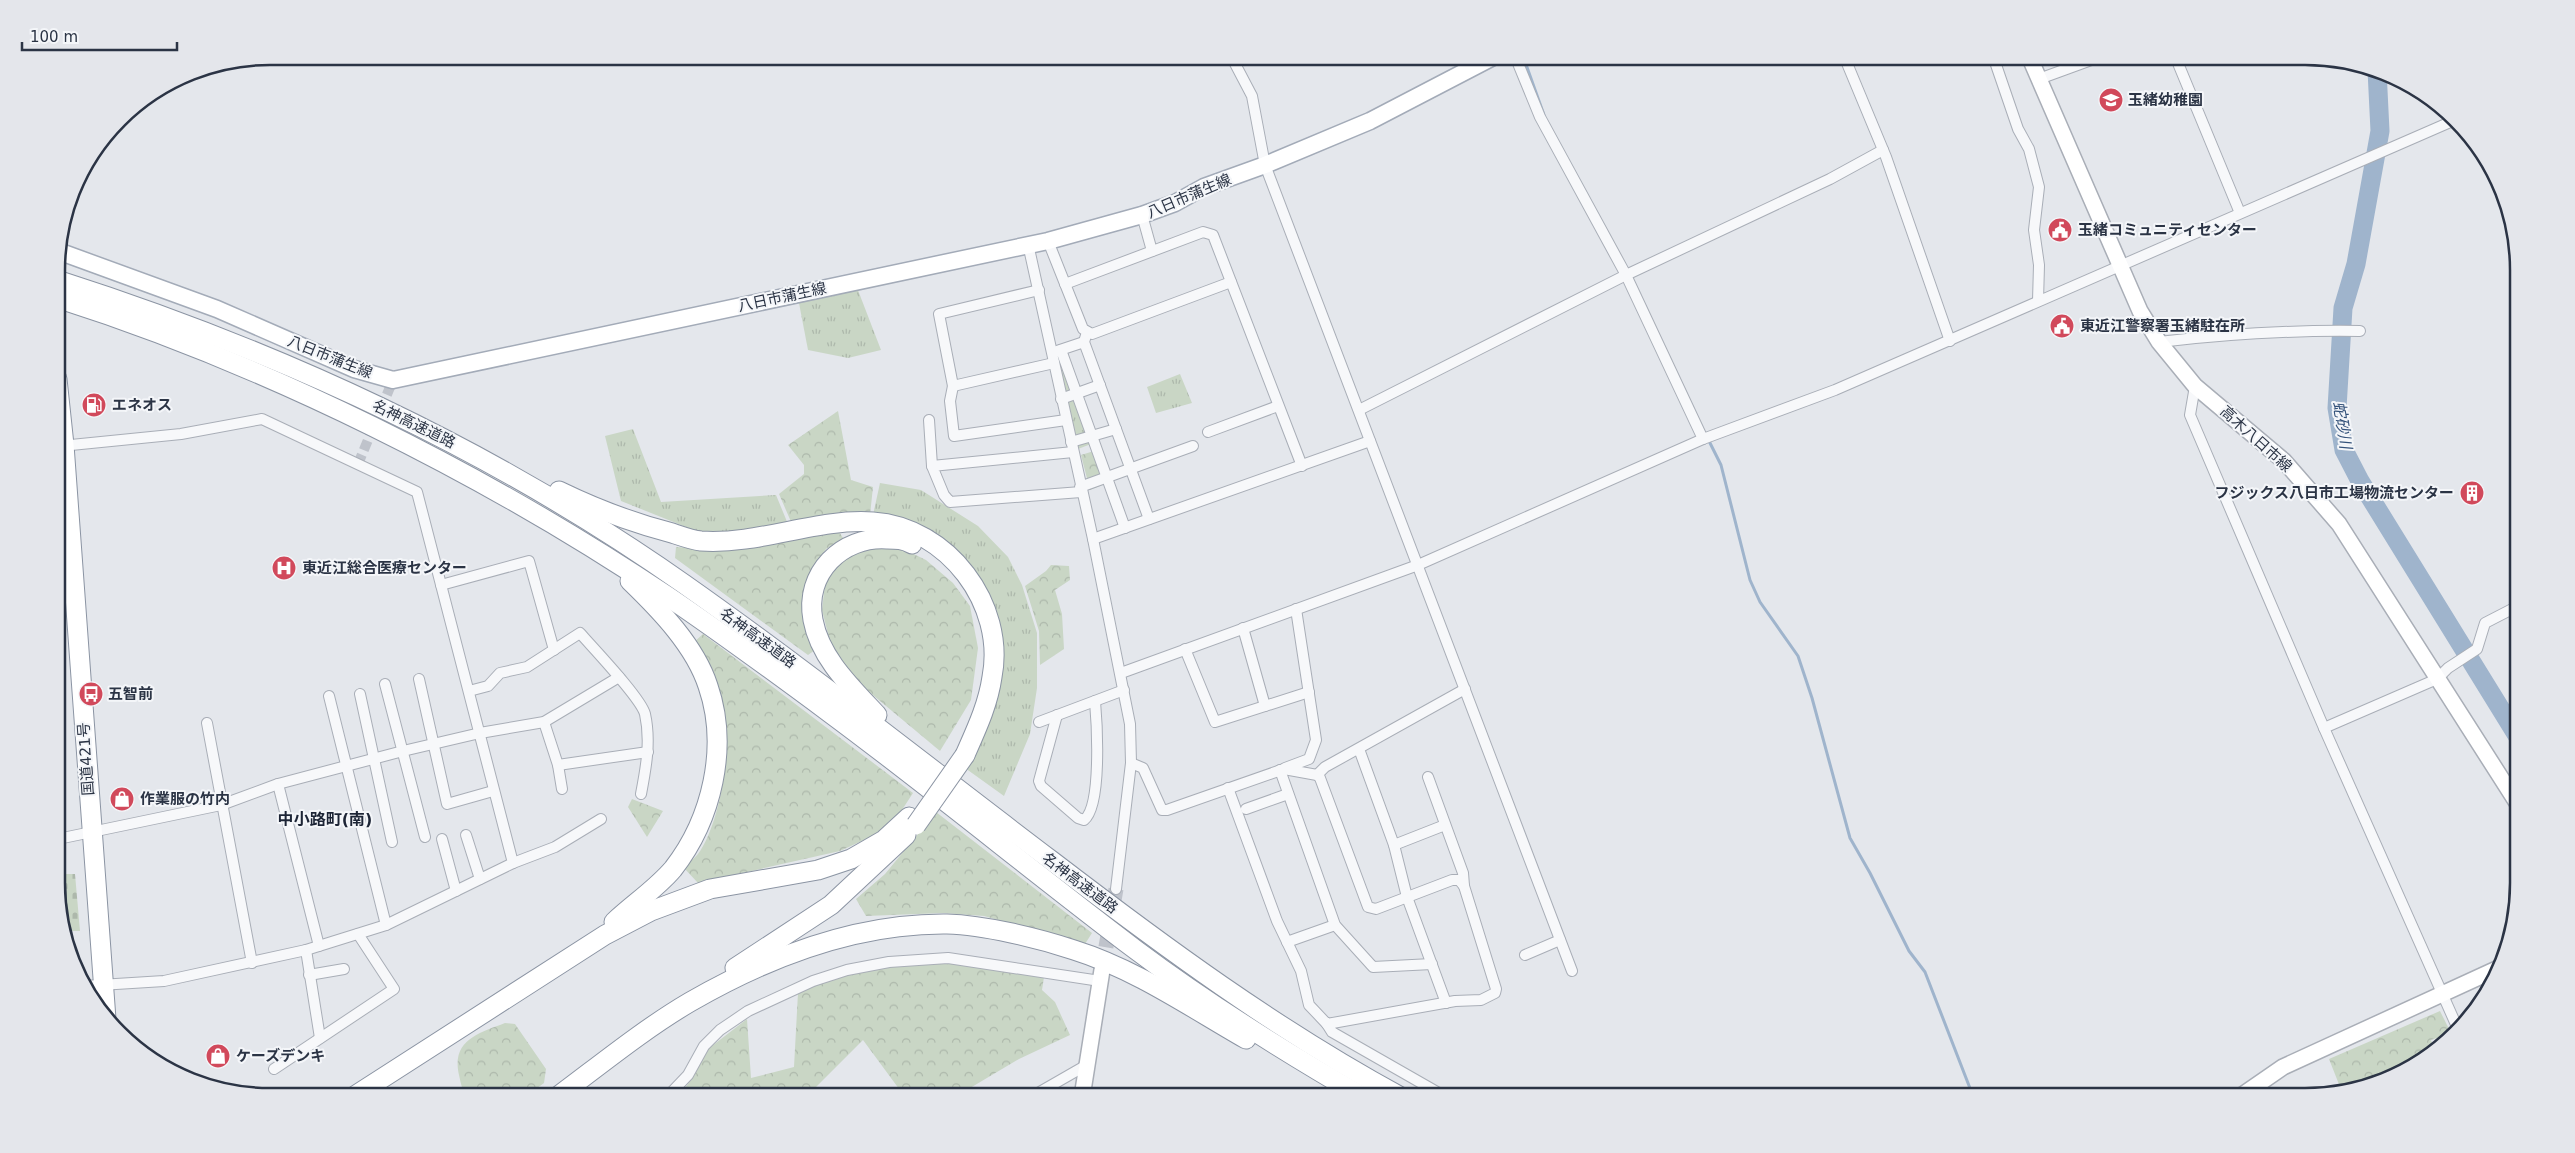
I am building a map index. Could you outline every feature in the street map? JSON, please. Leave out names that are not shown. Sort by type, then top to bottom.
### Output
[{"type":"highway","name":"名神高速道路","points":[[65,283],[227,341],[334,385],[437,434],[516,477],[682,582],[909,751],[1149,936],[1240,998],[1388,1088]]},
{"type":"highway","name":"名神高速道路","points":[[65,301],[220,358],[324,404],[426,454],[496,492],[606,557],[667,596],[832,714],[1139,952],[1229,1014],[1350,1088]]},
{"type":"highway","points":[[334,385],[440,428],[559,492],[608,514],[664,532],[700,541],[741,541],[846,522],[875,522],[907,530],[940,547],[967,573],[985,604],[994,639],[993,676],[983,712],[961,751],[913,821],[831,905],[752,956],[570,1088]]},
{"type":"highway","points":[[909,751],[839,673],[823,648],[813,619],[814,592],[821,572],[834,555],[854,542],[876,538],[904,540],[935,556],[960,579],[977,608],[984,640],[984,675],[976,708],[961,751]]},
{"type":"highway","name":"国道421号","points":[[65,545],[105,1006]]},
{"type":"highway","points":[[605,936],[615,921],[673,868],[689,843],[706,810],[716,772],[716,729],[708,686],[688,648],[660,612],[606,557]]},
{"type":"highway","points":[[367,1088],[605,936],[652,911],[710,888],[818,870],[852,859],[913,821]]},
{"type":"highway","points":[[690,1002],[760,966],[829,939],[894,928],[948,924],[1017,934],[1075,950],[1134,974],[1264,1050],[1340,1088]]},
{"type":"main road","name":"八日市蒲生線","points":[[65,254],[217,309],[354,369],[393,380],[1048,241],[1142,215],[1175,203],[1204,187],[1265,165],[1370,121],[1478,65]]},
{"type":"main road","name":"高木八日市線","points":[[2032,65],[2140,311],[2158,342],[2195,386],[2284,461],[2338,524],[2510,793]]},
{"type":"main road","points":[[2253,1088],[2283,1067],[2490,972]]},
{"type":"main road","points":[[1083,1088],[1101,976]]},
{"type":"street","points":[[1236,65],[1252,96],[1265,165],[1572,971]]},
{"type":"street","points":[[1519,65],[1540,117],[1626,275],[1704,439]]},
{"type":"street","points":[[1848,65],[1883,150],[1950,341]]},
{"type":"street","points":[[1996,65],[2018,129],[2029,149],[2039,187],[2034,230],[2039,265],[2038,301]]},
{"type":"street","points":[[2038,79],[2077,65]]},
{"type":"street","points":[[2179,65],[2240,213]]},
{"type":"street","points":[[1121,673],[1418,565],[1704,439],[1835,390],[1950,341],[2120,265],[2448,123]]},
{"type":"street","points":[[1359,410],[1626,275],[1822,183],[1883,150]]},
{"type":"street","points":[[1142,215],[1152,251]]},
{"type":"street","points":[[1065,284],[1202,232],[1213,235],[1302,466]]},
{"type":"street","points":[[1048,241],[1086,337],[1100,385],[1149,519]]},
{"type":"street","points":[[1028,244],[1056,355],[1061,399],[1093,539],[1130,724],[1131,763],[1116,889]]},
{"type":"street","points":[[953,386],[1056,355],[1092,334],[1231,282]]},
{"type":"street","points":[[1039,290],[939,314],[953,386],[950,401],[954,436],[1066,420]]},
{"type":"street","points":[[2158,342],[2220,335],[2311,330],[2360,330]]},
{"type":"street","points":[[1056,355],[1077,393],[1125,528]]},
{"type":"street","points":[[1061,399],[1100,385]]},
{"type":"street","points":[[2195,386],[2190,415],[2324,728],[2455,1022]]},
{"type":"street","points":[[1208,432],[1278,406]]},
{"type":"street","points":[[65,446],[181,434],[262,419],[417,492],[480,733],[493,791],[513,862]]},
{"type":"street","points":[[929,420],[932,466],[944,496],[950,502],[1081,490],[1107,478],[1193,446]]},
{"type":"street","points":[[932,466],[1072,447],[1092,436],[1116,429]]},
{"type":"street","points":[[1093,539],[1370,442]]},
{"type":"street","points":[[441,586],[529,562],[554,650]]},
{"type":"street","points":[[1131,763],[1142,768],[1162,810],[1167,810],[1304,762],[1312,755],[1316,740],[1296,609]]},
{"type":"street","points":[[2324,728],[2437,679],[2448,668],[2477,649],[2485,623],[2510,610]]},
{"type":"street","points":[[1243,628],[1265,706]]},
{"type":"street","points":[[469,691],[488,686],[500,673],[527,667],[580,633],[619,677],[645,712],[648,752],[641,794]]},
{"type":"street","points":[[1185,649],[1214,722],[1309,692]]},
{"type":"street","points":[[65,838],[221,805],[278,784],[403,750],[480,733],[544,722],[619,677]]},
{"type":"street","points":[[419,679],[447,804],[493,791]]},
{"type":"street","points":[[385,684],[425,837]]},
{"type":"street","points":[[1317,775],[1325,767],[1464,689]]},
{"type":"street","points":[[1039,722],[1124,690]]},
{"type":"street","points":[[360,694],[392,842]]},
{"type":"street","points":[[329,696],[345,767],[386,925]]},
{"type":"street","points":[[1057,715],[1039,780],[1041,786],[1078,818],[1084,820],[1088,817],[1092,804],[1097,771],[1095,701]]},
{"type":"street","points":[[544,722],[558,764],[562,789]]},
{"type":"street","points":[[207,723],[252,963]]},
{"type":"street","points":[[1359,749],[1394,845],[1407,897],[1446,1003]]},
{"type":"street","points":[[558,764],[648,752]]},
{"type":"street","points":[[1282,770],[1317,775],[1320,778],[1368,907],[1376,909],[1452,880],[1458,880],[1464,886]]},
{"type":"street","points":[[1282,770],[1288,794],[1335,925],[1373,967],[1432,964]]},
{"type":"street","points":[[1327,1024],[1446,1003],[1488,998],[1495,994],[1496,989],[1464,886],[1463,873],[1428,776]]},
{"type":"street","points":[[278,784],[319,946]]},
{"type":"street","points":[[1228,788],[1272,908],[1301,971],[1308,1005],[1327,1024],[1332,1032],[1364,1056],[1428,1088]]},
{"type":"street","points":[[1246,809],[1288,794]]},
{"type":"street","points":[[92,985],[164,981],[252,963],[306,950],[386,925],[513,862],[555,847],[601,819]]},
{"type":"street","points":[[1394,845],[1445,825]]},
{"type":"street","points":[[466,835],[480,879]]},
{"type":"street","points":[[442,839],[456,891]]},
{"type":"street","points":[[1287,942],[1335,925]]},
{"type":"street","points":[[274,1069],[394,989],[358,934]]},
{"type":"street","points":[[1525,955],[1560,940]]},
{"type":"street","points":[[306,950],[320,1038]]},
{"type":"street","points":[[676,1088],[688,1075],[704,1046],[720,1030],[748,1011],[813,981],[847,970],[889,962],[948,958],[1101,976]]},
{"type":"street","points":[[310,975],[344,969]]},
{"type":"street","points":[[1047,1088],[1086,1066]]},
{"type":"green space","points":[[856,285],[881,350],[848,358],[808,350],[798,298]]},
{"type":"green space","points":[[1063,364],[1091,444],[1078,449],[1060,367]]},
{"type":"green space","points":[[1180,374],[1192,403],[1156,413],[1147,387]]},
{"type":"green space","points":[[838,411],[851,480],[873,487],[870,515],[792,524],[779,494],[804,474],[804,465],[788,445]]},
{"type":"green space","points":[[633,429],[661,502],[776,495],[788,524],[739,533],[701,533],[621,501],[605,436]]},
{"type":"green space","points":[[1094,451],[1105,484],[1090,490],[1081,455]]},
{"type":"green space","points":[[880,483],[921,490],[978,526],[1008,557],[1022,585],[1037,633],[1037,688],[1030,734],[1004,796],[965,768],[995,685],[976,578],[873,515]]},
{"type":"green space","points":[[838,530],[843,538],[826,549],[814,568],[815,650],[808,655],[675,558],[676,547],[720,550]]},
{"type":"green space","points":[[893,544],[926,560],[953,583],[970,606],[978,648],[971,700],[940,751],[856,681],[830,642],[822,610],[825,584],[842,559],[862,548]]},
{"type":"green space","points":[[1051,565],[1069,566],[1070,580],[1055,590],[1062,614],[1064,649],[1040,665],[1039,631],[1025,586],[1046,571]]},
{"type":"green space","points":[[703,634],[913,793],[900,813],[877,834],[840,851],[698,883],[684,868],[698,854],[712,827],[722,790],[726,752],[726,736],[721,712],[693,643]]},
{"type":"green space","points":[[632,799],[663,811],[647,837],[628,807]]},
{"type":"green space","points":[[936,812],[1092,933],[1085,944],[984,916],[943,913],[866,916],[856,899],[885,874]]},
{"type":"green space","points":[[65,874],[75,874],[80,931],[71,931],[65,897]]},
{"type":"green space","points":[[950,962],[1044,977],[1042,990],[1055,1002],[1070,1035],[1019,1059],[970,1088],[898,1088],[863,1040],[815,1088],[685,1088],[708,1049],[747,1019],[751,1078],[794,1067],[798,993],[834,977],[853,972],[911,964]]},
{"type":"green space","points":[[2440,1011],[2449,1029],[2440,1037],[2431,1040],[2432,1044],[2408,1061],[2358,1081],[2339,1085],[2329,1059]]},
{"type":"green space","points":[[505,1023],[515,1024],[546,1069],[544,1083],[537,1088],[462,1088],[459,1075],[459,1054],[469,1040],[486,1030]]},
{"type":"waterway","points":[[1526,65],[1544,115]]},
{"type":"waterway","name":"蛇砂川","points":[[2377,78],[2380,131],[2356,264],[2343,308],[2337,408],[2344,450],[2360,481],[2510,724]]},
{"type":"waterway","points":[[1708,439],[1721,465],[1750,580],[1760,602],[1798,656],[1812,698],[1850,838],[1870,873],[1909,951],[1925,972],[1970,1088]]},
{"type":"tunnel","points":[[358,464],[393,380]]},
{"type":"tunnel","points":[[1102,970],[1116,889]]},
{"type":"place","name":"玉緒幼稚園","points":[[2111,100]]},
{"type":"place","name":"玉緒コミュニティセンター","points":[[2060,230]]},
{"type":"place","name":"東近江警察署玉緒駐在所","points":[[2062,326]]},
{"type":"place","name":"エネオス","points":[[94,405]]},
{"type":"place","name":"フジックス八日市工場物流センター","points":[[2472,493]]},
{"type":"place","name":"東近江総合医療センター","points":[[284,568]]},
{"type":"place","name":"五智前","points":[[91,694]]},
{"type":"place","name":"作業服の竹内","points":[[122,799]]},
{"type":"place","name":"ケーズデンキ","points":[[218,1056]]},
{"type":"district","name":"中小路町(南)","points":[[325,819]]}]
